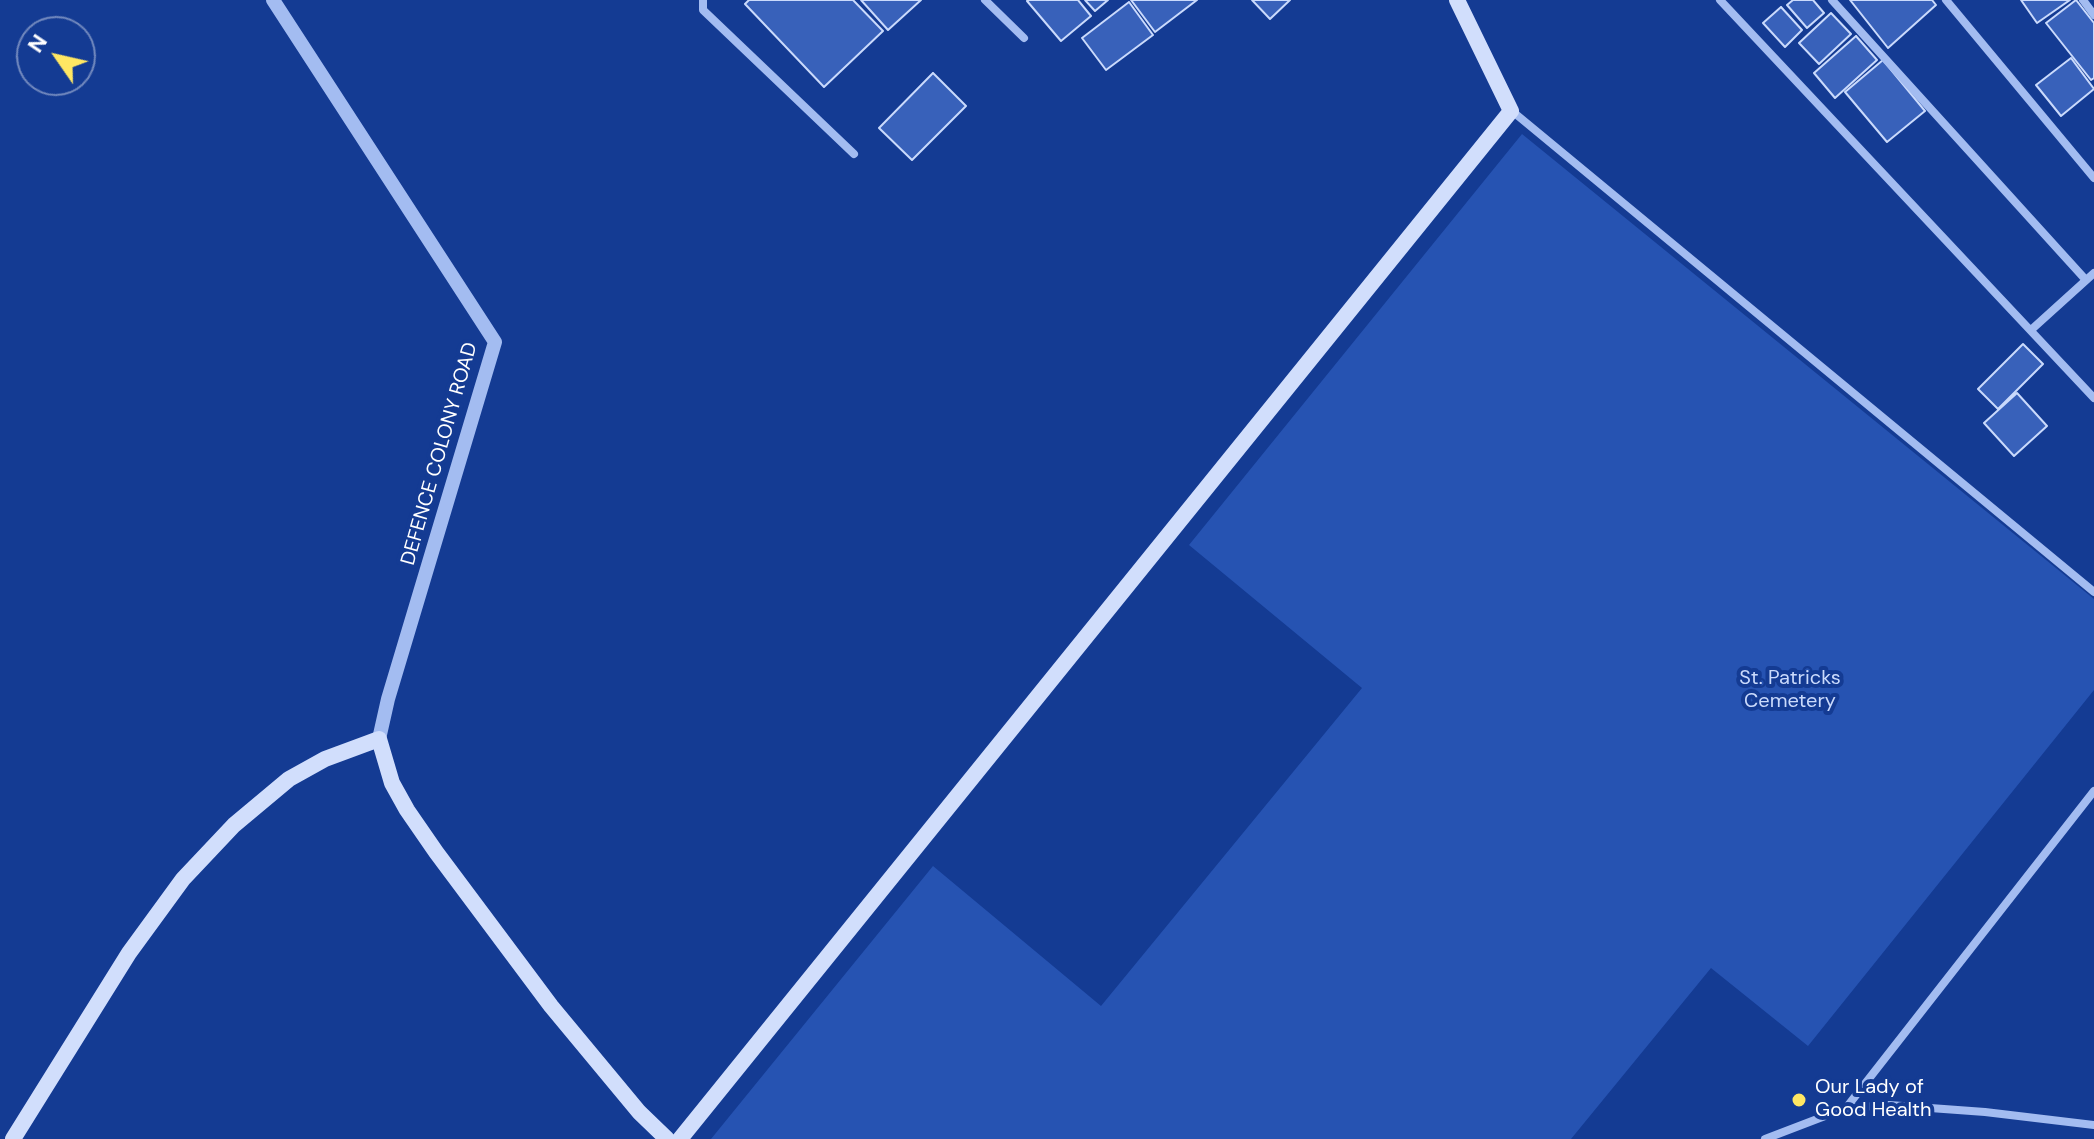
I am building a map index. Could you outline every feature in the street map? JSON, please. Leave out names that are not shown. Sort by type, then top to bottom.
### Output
[{"type":"main road","points":[[680,1139],[1511,111],[1457,0]]},
{"type":"main road","points":[[13,1139],[129,953],[183,879],[234,825],[289,779],[325,759],[379,739],[392,783],[436,852],[551,1006],[639,1112],[667,1139]]},
{"type":"street","name":"DEFENCE COLONY ROAD","points":[[273,0],[495,342],[388,699],[379,739]]},
{"type":"street","points":[[703,0],[703,10],[854,154]]},
{"type":"street","points":[[985,0],[1024,38]]},
{"type":"street","points":[[1832,0],[2085,279]]},
{"type":"street","points":[[1946,0],[2094,178]]},
{"type":"street","points":[[2083,0],[2094,15]]},
{"type":"street","points":[[1723,1],[2094,398]]},
{"type":"street","points":[[1511,111],[2094,592]]},
{"type":"street","points":[[2031,330],[2094,273]]},
{"type":"street","points":[[1846,1108],[2094,791]]},
{"type":"street","points":[[1765,1139],[1846,1108],[1889,1105],[2094,1125]]},
{"type":"green space","name":"St. Patricks Cemetery","points":[[1522,134],[2094,599],[2094,690],[1808,1046],[1711,968],[1571,1139],[711,1139],[933,866],[1101,1006],[1362,688],[1189,545]]},
{"type":"building","points":[[749,0],[853,0],[883,31],[824,87],[745,4]]},
{"type":"building","points":[[861,0],[921,0],[888,30]]},
{"type":"building","points":[[1029,0],[1078,0],[1091,16],[1061,41]]},
{"type":"building","points":[[1085,0],[1108,0],[1095,11]]},
{"type":"building","points":[[1131,0],[1197,0],[1155,32]]},
{"type":"building","points":[[1252,0],[1290,0],[1270,19]]},
{"type":"building","points":[[1793,0],[1813,0],[1824,13],[1807,28],[1787,5]]},
{"type":"building","points":[[1850,0],[1932,0],[1936,5],[1888,48]]},
{"type":"building","points":[[2021,0],[2070,0],[2037,23]]},
{"type":"building","points":[[2076,0],[2094,23],[2094,78],[2091,80],[2046,23]]},
{"type":"building","points":[[1129,2],[1153,35],[1106,70],[1082,38]]},
{"type":"building","points":[[1781,7],[1802,30],[1785,47],[1763,23]]},
{"type":"building","points":[[1831,13],[1851,34],[1819,64],[1799,43]]},
{"type":"building","points":[[1856,36],[1877,60],[1835,98],[1814,73]]},
{"type":"building","points":[[2071,58],[2094,89],[2061,116],[2036,85]]},
{"type":"building","points":[[1883,60],[1925,111],[1887,142],[1845,92]]},
{"type":"building","points":[[933,73],[966,106],[912,160],[879,128]]},
{"type":"building","points":[[2023,344],[2043,364],[1998,409],[1978,389]]},
{"type":"building","points":[[2017,393],[2047,426],[2014,456],[1984,423]]},
{"type":"place","name":"Our Lady of Good Health","points":[[1799,1100]]}]
